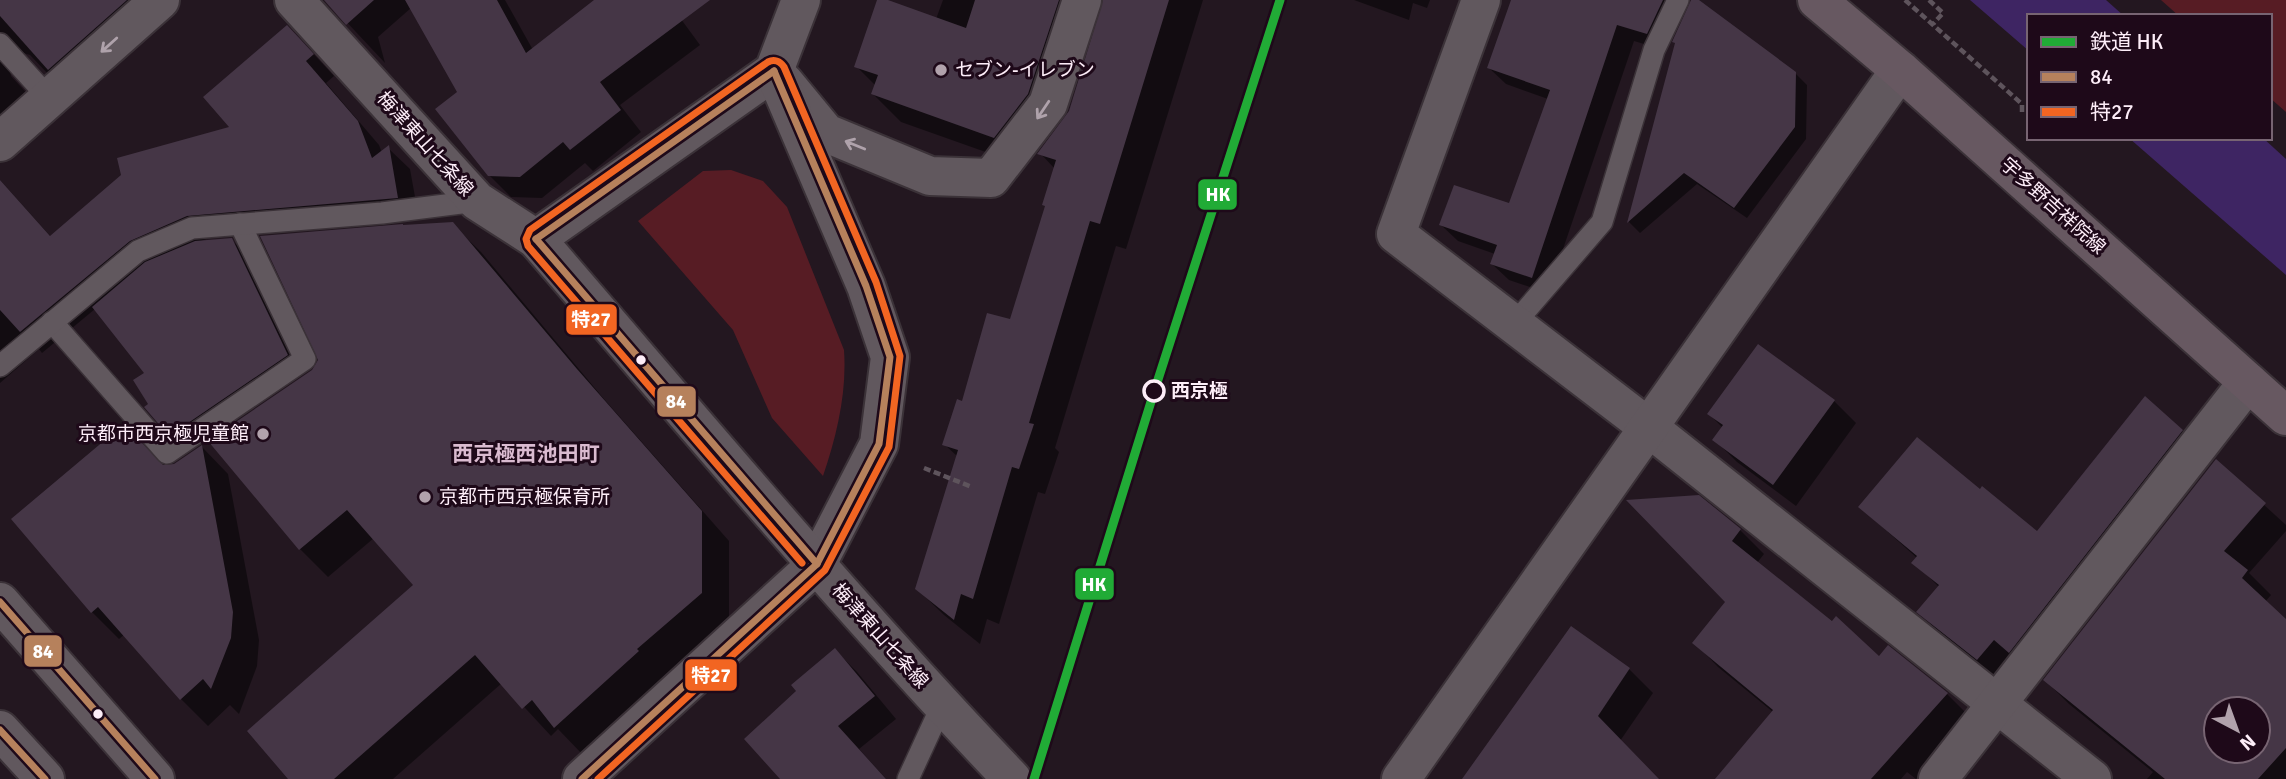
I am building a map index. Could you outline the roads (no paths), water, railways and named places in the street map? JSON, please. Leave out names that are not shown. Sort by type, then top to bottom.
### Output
[{"type":"main road","name":"宇多野吉祥院線","points":[[1817,0],[1900,70],[2286,415]]},
{"type":"street","points":[[0,142],[160,0]]},
{"type":"street","name":"梅津東山七条線","points":[[293,0],[477,201],[536,239],[817,564],[942,705],[1012,779]]},
{"type":"street","points":[[536,239],[774,71],[802,0]]},
{"type":"street","points":[[774,71],[826,133],[930,176],[991,178],[1048,104],[1082,0]]},
{"type":"street","points":[[1481,0],[1396,234],[1648,427],[2092,779]]},
{"type":"street","points":[[1401,779],[1900,70]]},
{"type":"street","points":[[582,779],[817,564],[879,444],[890,357],[866,286],[774,71]]},
{"type":"street","points":[[1938,779],[2248,382]]},
{"type":"street","points":[[0,602],[155,779]]},
{"type":"street","points":[[0,730],[45,779]]},
{"type":"lane","points":[[1514,324],[1602,222],[1654,50],[1678,0]]},
{"type":"lane","points":[[0,44],[49,98]]},
{"type":"lane","points":[[0,366],[138,251],[192,228],[382,213],[477,201]]},
{"type":"lane","points":[[52,322],[167,453],[305,359],[240,224]]},
{"type":"lane","points":[[908,779],[942,705]]},
{"type":"rail line","name":"HK","points":[[1034,779],[1154,392],[1280,0]]},
{"type":"place","name":"セブン-イレブン","points":[[941,70]]},
{"type":"place","name":"西京極","points":[[1154,391]]},
{"type":"place","name":"京都市西京極児童館","points":[[263,434]]},
{"type":"place","name":"京都市西京極保育所","points":[[425,497]]},
{"type":"district","name":"西京極西池田町","points":[[526,454]]}]
